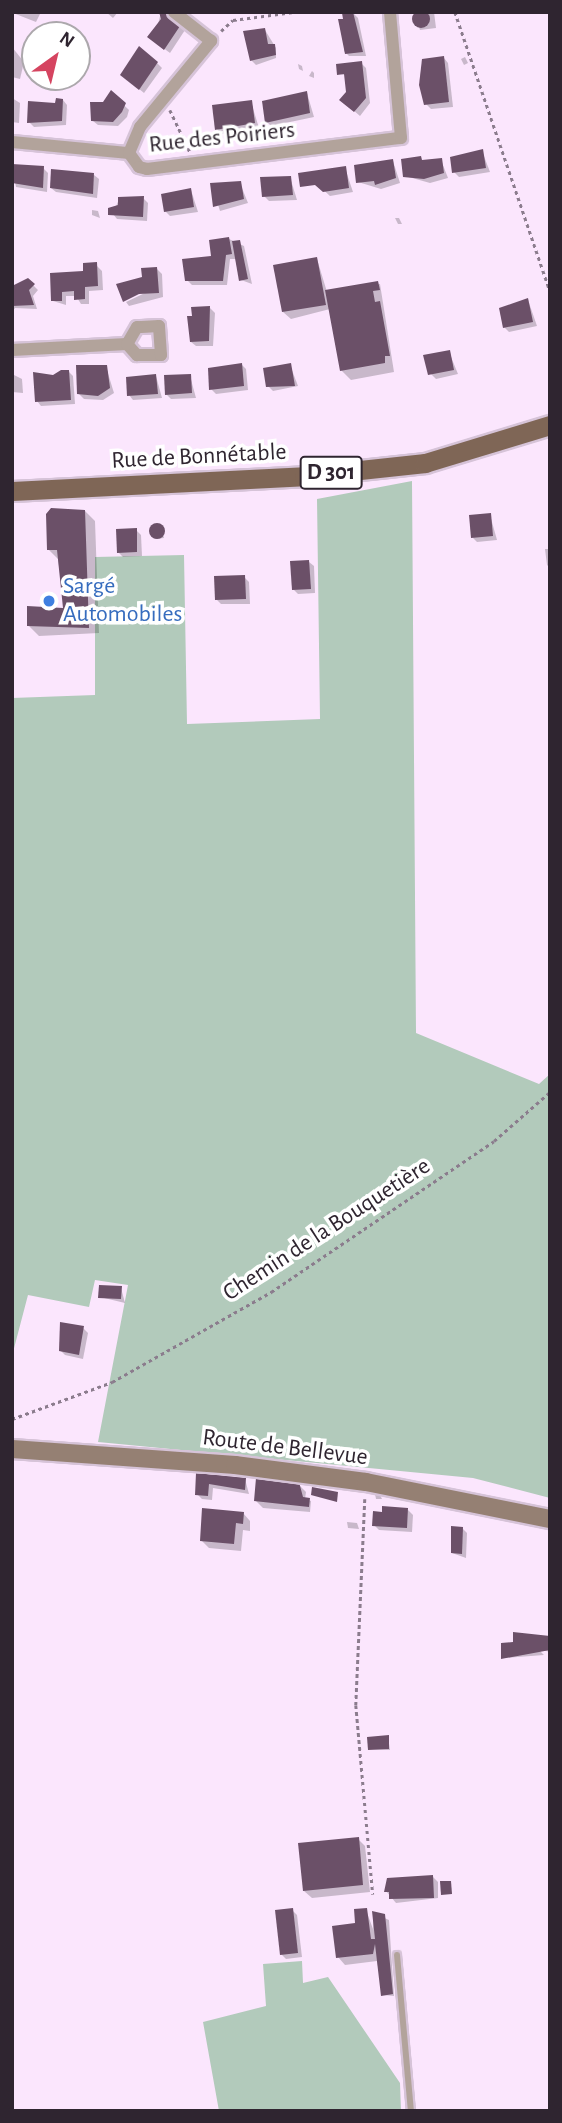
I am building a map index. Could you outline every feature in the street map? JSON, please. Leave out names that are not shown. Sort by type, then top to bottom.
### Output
[{"type":"main road","name":"Rue de Bonnétable","points":[[12,491],[304,476],[425,463],[550,425]]},
{"type":"street","points":[[129,153],[135,135],[211,41],[174,12]]},
{"type":"street","name":"Rue des Poiriers","points":[[12,142],[129,153],[139,167],[147,169],[401,138],[390,12]]},
{"type":"street","points":[[12,350],[127,344]]},
{"type":"street","name":"Route de Bellevue","points":[[12,1449],[234,1465],[366,1482],[550,1519]]},
{"type":"lane","points":[[397,1955],[411,2111]]},
{"type":"path","points":[[211,41],[233,20],[293,12]]},
{"type":"path","points":[[455,12],[550,291]]},
{"type":"path","points":[[165,97],[195,164]]},
{"type":"path","name":"Chemin de la Bouquetière","points":[[12,1419],[113,1381],[271,1292],[494,1140],[550,1092]]},
{"type":"path","points":[[366,1482],[356,1705],[373,1894]]},
{"type":"green space","points":[[412,481],[416,1033],[539,1084],[550,1074],[550,1498],[473,1478],[98,1442],[128,1285],[95,1280],[89,1307],[28,1295],[12,1356],[12,698],[95,695],[95,557],[184,555],[187,724],[320,719],[317,499]]},
{"type":"green space","points":[[302,1961],[303,1983],[328,1977],[400,2083],[401,2111],[219,2111],[203,2022],[266,2006],[263,1964]]},
{"type":"building","points":[[421,10],[427,13],[430,19],[427,25],[421,28],[415,25],[412,19],[415,13]]},
{"type":"building","points":[[159,12],[167,12],[182,23],[164,50],[147,37],[161,19]]},
{"type":"building","points":[[353,12],[363,52],[345,54],[338,19],[343,19],[342,13]]},
{"type":"building","points":[[265,28],[268,44],[275,44],[276,55],[250,61],[243,31]]},
{"type":"building","points":[[139,46],[158,62],[139,90],[120,75]]},
{"type":"building","points":[[444,56],[449,102],[424,105],[419,85],[422,59]]},
{"type":"building","points":[[362,61],[366,98],[354,112],[339,100],[346,92],[344,74],[337,75],[336,64]]},
{"type":"building","points":[[111,90],[126,103],[122,112],[113,122],[91,121],[90,102],[103,102]]},
{"type":"building","points":[[307,91],[310,113],[265,123],[262,101]]},
{"type":"building","points":[[56,98],[63,99],[62,121],[27,123],[28,101],[55,103]]},
{"type":"building","points":[[252,100],[255,123],[215,130],[212,105]]},
{"type":"building","points":[[483,149],[486,168],[452,173],[450,157]]},
{"type":"building","points":[[421,156],[422,160],[442,158],[444,173],[424,179],[403,177],[401,159]]},
{"type":"building","points":[[393,159],[396,178],[375,185],[374,181],[356,183],[354,165]]},
{"type":"building","points":[[12,164],[44,166],[43,188],[12,183]]},
{"type":"building","points":[[346,166],[349,188],[323,192],[315,185],[300,187],[298,173]]},
{"type":"building","points":[[51,169],[94,173],[93,194],[50,188]]},
{"type":"building","points":[[291,176],[293,195],[262,197],[260,177]]},
{"type":"building","points":[[241,181],[244,199],[213,207],[210,183]]},
{"type":"building","points":[[191,188],[194,207],[164,212],[161,194]]},
{"type":"building","points":[[144,196],[143,217],[108,215],[108,208],[118,205],[118,197]]},
{"type":"building","points":[[229,237],[232,254],[226,255],[223,281],[185,281],[182,259],[211,256],[209,240]]},
{"type":"building","points":[[240,240],[248,279],[239,281],[232,241]]},
{"type":"building","points":[[317,257],[326,305],[282,312],[273,265]]},
{"type":"building","points":[[97,262],[98,286],[85,287],[85,299],[74,300],[74,291],[62,292],[62,301],[51,301],[50,273],[83,271],[83,263]]},
{"type":"building","points":[[157,267],[159,293],[139,294],[123,302],[116,284],[142,277],[141,268]]},
{"type":"building","points":[[28,278],[35,284],[29,290],[34,305],[12,306],[12,286]]},
{"type":"building","points":[[378,281],[380,290],[373,291],[375,302],[380,301],[390,356],[385,356],[385,363],[340,371],[325,290]]},
{"type":"building","points":[[528,298],[533,322],[503,328],[499,308]]},
{"type":"building","points":[[210,306],[209,341],[190,342],[187,316],[192,316],[191,307]]},
{"type":"building","points":[[450,350],[454,370],[428,375],[423,355]]},
{"type":"building","points":[[242,363],[244,386],[209,390],[208,368]]},
{"type":"building","points":[[291,363],[295,386],[266,387],[263,368]]},
{"type":"building","points":[[76,365],[107,365],[110,388],[98,396],[77,394]]},
{"type":"building","points":[[61,370],[69,370],[71,400],[35,402],[33,372],[53,375]]},
{"type":"building","points":[[156,374],[158,394],[127,396],[126,377]]},
{"type":"building","points":[[191,374],[192,393],[165,395],[164,375]]},
{"type":"building","points":[[51,508],[85,510],[89,628],[27,626],[27,606],[63,608],[57,550],[47,550],[46,514]]},
{"type":"building","points":[[491,513],[493,536],[471,538],[469,515]]},
{"type":"building","points":[[157,523],[163,525],[163,537],[157,539],[151,537],[149,531],[151,525]]},
{"type":"building","points":[[137,528],[137,552],[117,553],[116,529]]},
{"type":"building","points":[[309,560],[311,589],[292,590],[290,561]]},
{"type":"building","points":[[245,575],[246,599],[215,600],[214,576]]},
{"type":"building","points":[[99,1285],[122,1286],[121,1299],[98,1298]]},
{"type":"building","points":[[60,1322],[84,1326],[79,1355],[59,1351]]},
{"type":"building","points":[[196,1473],[246,1478],[245,1490],[209,1484],[208,1496],[195,1495]]},
{"type":"building","points":[[256,1478],[299,1482],[303,1497],[310,1498],[309,1507],[254,1501]]},
{"type":"building","points":[[312,1487],[338,1492],[337,1502],[311,1495]]},
{"type":"building","points":[[382,1506],[408,1508],[407,1528],[372,1526],[373,1511],[382,1512]]},
{"type":"building","points":[[202,1508],[244,1512],[243,1524],[236,1523],[234,1544],[200,1541]]},
{"type":"building","points":[[451,1526],[463,1527],[462,1554],[451,1553]]},
{"type":"building","points":[[513,1632],[550,1636],[550,1650],[501,1659],[501,1643],[513,1642]]},
{"type":"building","points":[[389,1735],[389,1749],[368,1750],[367,1737]]},
{"type":"building","points":[[359,1837],[363,1885],[303,1891],[298,1843]]},
{"type":"building","points":[[433,1875],[434,1898],[389,1899],[389,1892],[384,1892],[387,1878]]},
{"type":"building","points":[[440,1881],[451,1881],[452,1894],[441,1895]]},
{"type":"building","points":[[293,1908],[298,1953],[280,1955],[275,1910]]},
{"type":"building","points":[[367,1908],[371,1939],[375,1939],[372,1911],[385,1914],[393,1994],[381,1996],[375,1944],[373,1954],[336,1958],[332,1926],[355,1923],[354,1909]]},
{"type":"place","name":"Sargé Automobiles","points":[[49,601]]}]
